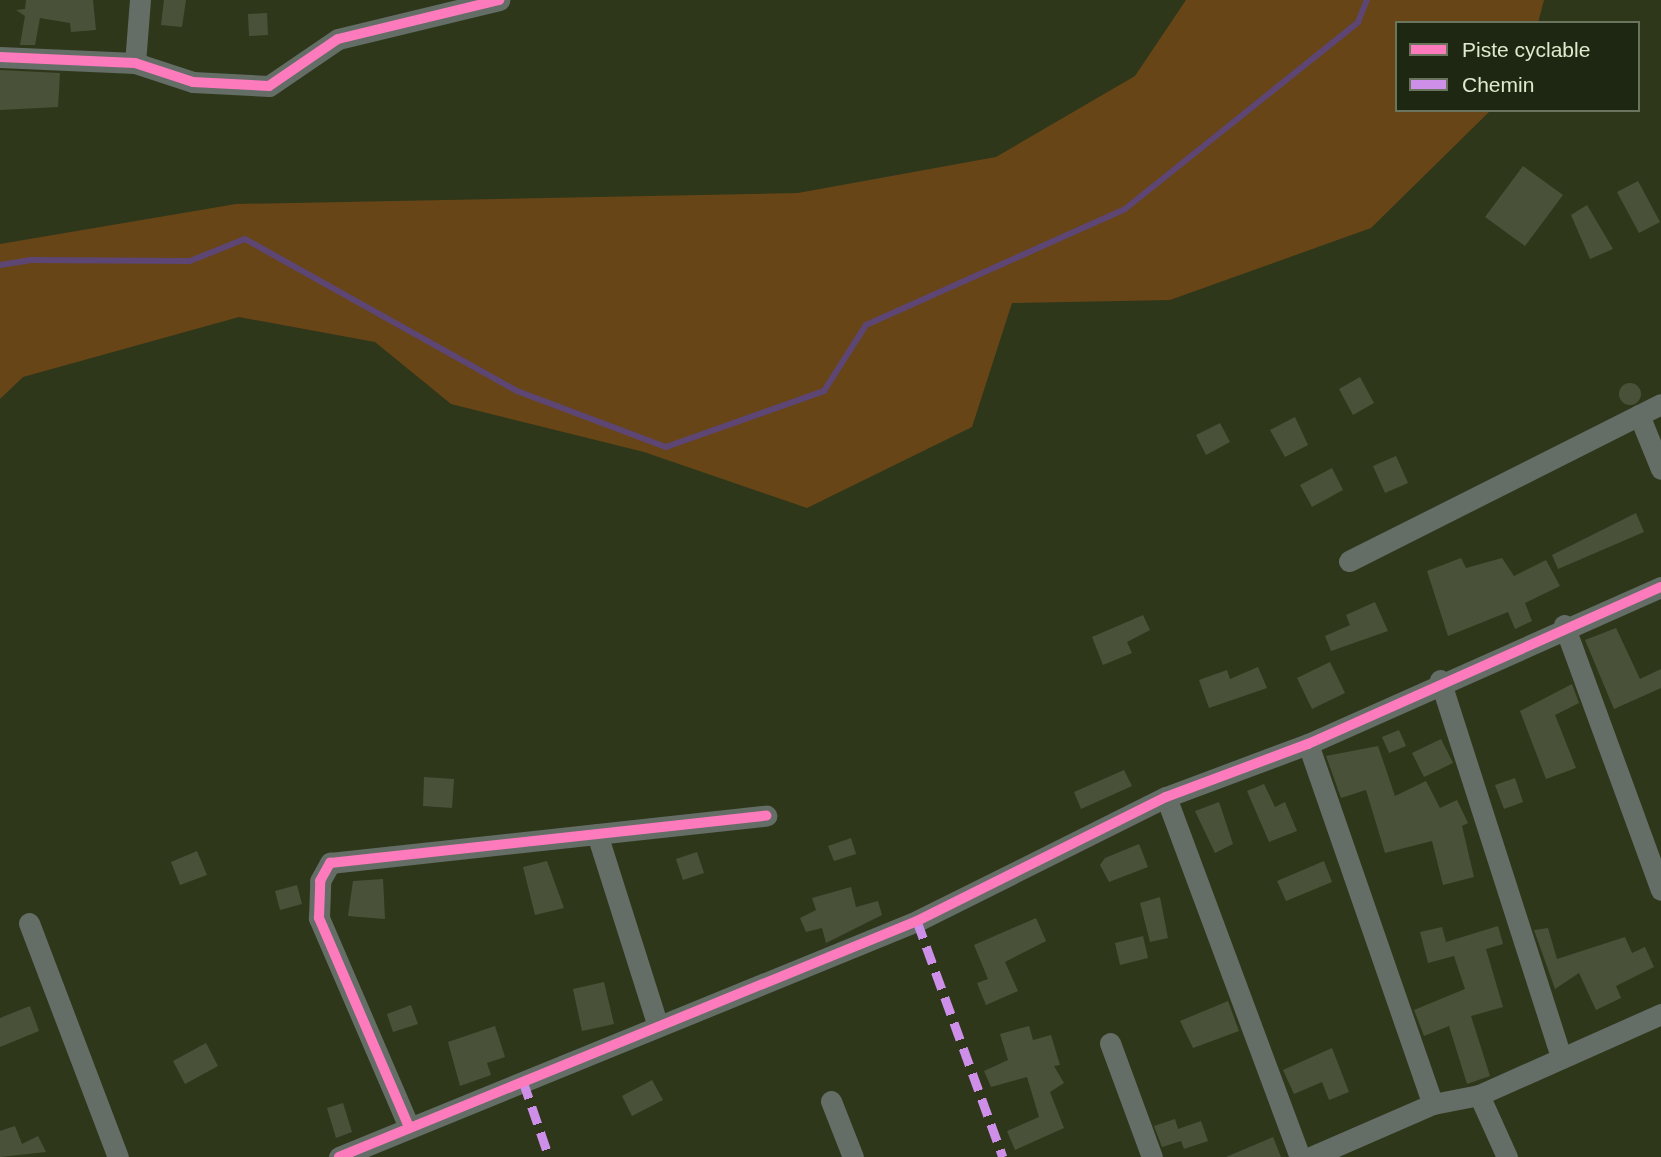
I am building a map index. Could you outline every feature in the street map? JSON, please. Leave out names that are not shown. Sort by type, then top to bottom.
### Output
[{"type":"street","points":[[135,63],[140,0]]},
{"type":"street","points":[[0,57],[135,63],[193,82],[269,86],[338,39],[499,0]]},
{"type":"street","points":[[1349,561],[1661,404]]},
{"type":"street","points":[[1639,415],[1661,469]]},
{"type":"street","points":[[339,1157],[657,1023],[917,921],[1166,797],[1308,744],[1440,680],[1564,625],[1661,587]]},
{"type":"street","points":[[1564,625],[1661,890]]},
{"type":"street","points":[[1440,680],[1561,1056]]},
{"type":"street","points":[[1308,744],[1433,1104]]},
{"type":"street","points":[[1166,797],[1300,1157]]},
{"type":"street","points":[[408,1127],[319,918],[320,881],[330,863],[766,816]]},
{"type":"street","points":[[597,834],[657,1023]]},
{"type":"street","points":[[29,923],[118,1157]]},
{"type":"street","points":[[1311,1157],[1365,1148],[1433,1104],[1479,1095],[1561,1056],[1661,1014]]},
{"type":"street","points":[[1110,1042],[1152,1157]]},
{"type":"street","points":[[1479,1095],[1507,1157]]},
{"type":"street","points":[[831,1101],[853,1157]]},
{"type":"shaded area","points":[[1186,0],[1544,0],[1539,21],[1395,21],[1395,112],[1489,112],[1371,228],[1170,300],[1012,303],[972,427],[807,508],[644,452],[451,404],[375,342],[239,317],[23,377],[0,399],[0,244],[236,204],[798,193],[996,157],[1135,76]]},
{"type":"building","points":[[26,0],[93,0],[96,30],[71,32],[70,23],[40,18],[35,45],[20,45],[25,16],[16,10],[25,9]]},
{"type":"building","points":[[164,0],[186,0],[182,27],[161,25]]},
{"type":"building","points":[[267,13],[268,35],[249,36],[248,14]]},
{"type":"building","points":[[0,70],[60,73],[58,107],[0,110]]},
{"type":"building","points":[[1523,166],[1563,195],[1525,246],[1485,217]]},
{"type":"building","points":[[1638,181],[1660,222],[1639,233],[1617,192]]},
{"type":"building","points":[[1587,205],[1613,249],[1590,259],[1571,215]]},
{"type":"building","points":[[1360,377],[1374,403],[1353,415],[1339,389]]},
{"type":"building","points":[[1630,383],[1638,386],[1641,394],[1638,402],[1630,405],[1622,402],[1619,394],[1622,386]]},
{"type":"building","points":[[1295,417],[1308,445],[1285,457],[1270,430]]},
{"type":"building","points":[[1220,423],[1230,442],[1206,455],[1196,435]]},
{"type":"building","points":[[1396,456],[1408,483],[1385,493],[1373,466]]},
{"type":"building","points":[[1332,468],[1343,490],[1312,507],[1300,485]]},
{"type":"building","points":[[1636,513],[1644,532],[1558,569],[1552,555]]},
{"type":"building","points":[[1461,558],[1466,568],[1502,558],[1514,576],[1546,560],[1560,586],[1525,603],[1532,621],[1515,629],[1508,612],[1448,636],[1427,571]]},
{"type":"building","points":[[1375,602],[1388,631],[1331,651],[1325,636],[1350,625],[1346,615]]},
{"type":"building","points":[[1143,615],[1150,630],[1127,642],[1132,653],[1103,665],[1092,637]]},
{"type":"building","points":[[1616,628],[1640,679],[1661,669],[1661,688],[1614,709],[1585,640]]},
{"type":"building","points":[[1330,662],[1345,693],[1312,709],[1297,678]]},
{"type":"building","points":[[1258,667],[1267,688],[1209,708],[1199,680],[1227,670],[1230,679]]},
{"type":"building","points":[[1572,684],[1579,703],[1555,715],[1576,768],[1546,779],[1520,711]]},
{"type":"building","points":[[1399,730],[1406,746],[1389,753],[1382,737]]},
{"type":"building","points":[[1441,739],[1453,763],[1424,777],[1412,753]]},
{"type":"building","points":[[1378,746],[1395,796],[1426,781],[1440,808],[1457,800],[1468,823],[1462,826],[1474,877],[1443,885],[1432,841],[1385,853],[1366,790],[1341,798],[1326,756]]},
{"type":"building","points":[[1124,770],[1132,786],[1081,809],[1074,792]]},
{"type":"building","points":[[424,777],[454,779],[452,808],[423,806]]},
{"type":"building","points":[[1515,778],[1523,802],[1504,809],[1495,785]]},
{"type":"building","points":[[1264,784],[1275,807],[1285,802],[1297,831],[1269,842],[1247,791]]},
{"type":"building","points":[[1219,802],[1233,844],[1215,853],[1195,811]]},
{"type":"building","points":[[851,838],[856,854],[834,861],[828,846]]},
{"type":"building","points":[[1139,844],[1148,867],[1109,882],[1100,865],[1105,858]]},
{"type":"building","points":[[197,851],[207,875],[180,885],[171,862]]},
{"type":"building","points":[[697,852],[704,873],[683,880],[676,859]]},
{"type":"building","points":[[547,861],[564,908],[535,915],[523,867]]},
{"type":"building","points":[[1324,861],[1332,882],[1286,901],[1277,881]]},
{"type":"building","points":[[383,879],[385,919],[348,916],[353,881]]},
{"type":"building","points":[[297,885],[302,904],[280,910],[275,891]]},
{"type":"building","points":[[851,887],[856,907],[878,901],[882,915],[826,943],[822,928],[806,932],[800,918],[816,910],[812,898]]},
{"type":"building","points":[[1160,897],[1168,938],[1150,942],[1140,903]]},
{"type":"building","points":[[1036,918],[1046,941],[1005,962],[1018,991],[986,1005],[977,983],[988,979],[974,945]]},
{"type":"building","points":[[1498,926],[1503,944],[1486,949],[1503,1007],[1471,1016],[1490,1076],[1467,1084],[1449,1026],[1424,1036],[1414,1010],[1465,989],[1454,956],[1428,963],[1420,932],[1442,927],[1446,942]]},
{"type":"building","points":[[1548,928],[1557,959],[1625,937],[1632,953],[1645,947],[1654,967],[1616,986],[1621,998],[1596,1010],[1579,973],[1555,989],[1534,930]]},
{"type":"building","points":[[1143,936],[1148,958],[1120,965],[1115,943]]},
{"type":"building","points":[[604,982],[614,1024],[582,1031],[573,989]]},
{"type":"building","points":[[1228,1001],[1239,1031],[1193,1048],[1180,1021]]},
{"type":"building","points":[[411,1005],[418,1024],[393,1032],[387,1014]]},
{"type":"building","points":[[30,1006],[39,1031],[0,1047],[0,1018]]},
{"type":"building","points":[[495,1026],[505,1057],[487,1063],[491,1075],[460,1086],[448,1042]]},
{"type":"building","points":[[1029,1026],[1033,1040],[1051,1035],[1060,1065],[1054,1066],[1064,1083],[1050,1092],[1064,1128],[1015,1150],[1007,1131],[1039,1117],[1027,1077],[991,1087],[984,1071],[1008,1060],[1000,1034]]},
{"type":"building","points":[[206,1043],[218,1066],[185,1084],[173,1061]]},
{"type":"building","points":[[1332,1048],[1349,1092],[1329,1100],[1322,1082],[1294,1094],[1283,1070]]},
{"type":"building","points":[[652,1080],[663,1100],[632,1116],[622,1096]]},
{"type":"building","points":[[343,1103],[352,1132],[336,1138],[327,1108]]},
{"type":"building","points":[[1175,1119],[1178,1129],[1201,1121],[1208,1141],[1184,1149],[1181,1141],[1162,1147],[1154,1126]]},
{"type":"building","points":[[15,1126],[22,1144],[38,1136],[46,1152],[0,1157],[0,1131]]},
{"type":"building","points":[[1273,1137],[1281,1157],[1226,1157]]},
{"type":"waterway","points":[[0,265],[30,260],[190,261],[245,239],[517,391],[666,447],[824,391],[866,325],[1125,209],[1358,22],[1367,0]]},
{"type":"marked path","points":[[917,921],[1003,1157]]},
{"type":"marked path","points":[[523,1081],[549,1157]]},
{"type":"cycle path","points":[[0,57],[135,63],[193,82],[269,86],[338,39],[499,0]]},
{"type":"cycle path","points":[[339,1157],[917,921],[1166,797],[1308,744],[1661,587]]},
{"type":"cycle path","points":[[409,1127],[319,918],[320,881],[330,863],[766,816]]}]
